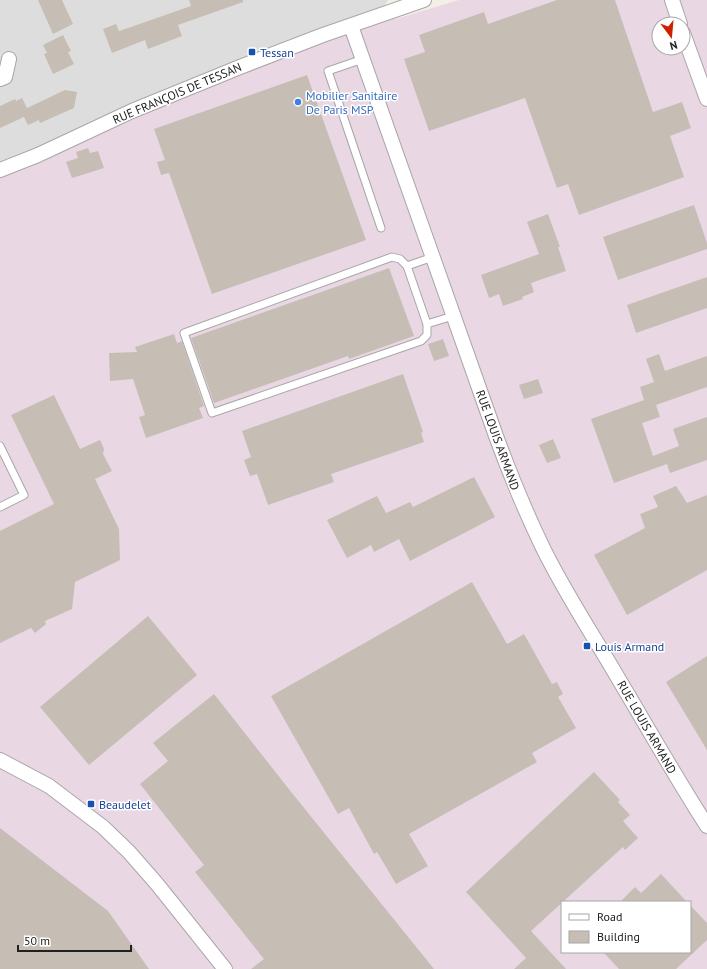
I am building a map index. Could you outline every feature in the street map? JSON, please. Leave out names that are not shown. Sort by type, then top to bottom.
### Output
[{"type":"street","name":"RUE FRANÇOIS DE TESSAN","points":[[0,170],[38,155],[132,111],[240,67],[424,0]]},
{"type":"street","points":[[672,0],[677,16]]},
{"type":"street","name":"RUE LOUIS ARMAND","points":[[351,26],[453,316],[510,472],[543,548],[594,640],[617,676],[683,790],[707,826]]},
{"type":"street","points":[[691,55],[707,99]]},
{"type":"street","points":[[0,79],[5,77],[8,59]]},
{"type":"street","points":[[0,760],[49,786],[103,827],[129,852],[158,884],[225,969]]},
{"type":"lane","points":[[363,59],[328,71],[381,228]]},
{"type":"lane","points":[[392,257],[400,259],[407,266],[427,324],[426,335],[421,341],[212,413],[184,332],[392,257]]},
{"type":"lane","points":[[407,266],[433,257]]},
{"type":"lane","points":[[427,324],[453,316]]},
{"type":"lane","points":[[0,446],[24,495],[0,507]]},
{"type":"shaded area","points":[[0,0],[388,0],[377,17],[0,170]]},
{"type":"shaded area","points":[[459,0],[707,0],[707,969],[0,969],[0,170],[377,17],[396,19]]},
{"type":"building","points":[[38,0],[62,0],[73,24],[53,34]]},
{"type":"building","points":[[189,0],[243,0],[243,2],[178,25],[182,36],[148,49],[145,40],[112,53],[103,29],[116,24],[119,31],[131,27],[191,6]]},
{"type":"building","points":[[557,0],[615,0],[653,112],[682,102],[691,128],[670,136],[684,177],[579,215],[568,184],[557,188],[525,98],[429,131],[404,59],[425,52],[419,35],[484,12],[488,24]]},
{"type":"building","points":[[63,35],[71,51],[68,52],[74,64],[53,74],[44,54],[47,53],[43,45]]},
{"type":"building","points":[[307,75],[366,240],[212,294],[169,173],[161,175],[157,162],[165,160],[154,129]]},
{"type":"building","points":[[65,90],[77,92],[74,108],[40,123],[39,120],[28,125],[24,117],[0,128],[0,106],[15,99],[16,101],[22,98],[27,108]]},
{"type":"building","points":[[88,148],[90,153],[98,151],[104,168],[72,178],[66,162],[78,158],[76,152]]},
{"type":"building","points":[[694,205],[707,243],[707,249],[618,280],[603,237]]},
{"type":"building","points":[[548,214],[560,247],[558,247],[566,271],[531,283],[534,292],[522,297],[523,299],[503,306],[499,294],[489,298],[481,275],[539,254],[527,222]]},
{"type":"building","points":[[389,268],[414,336],[349,359],[348,356],[214,403],[191,338]]},
{"type":"building","points":[[707,277],[707,308],[636,333],[627,305]]},
{"type":"building","points":[[174,334],[177,343],[182,341],[204,406],[199,408],[203,418],[146,438],[139,417],[145,415],[133,379],[110,381],[109,353],[137,352],[135,347]]},
{"type":"building","points":[[443,339],[449,356],[434,361],[428,344]]},
{"type":"building","points":[[659,354],[665,371],[707,356],[707,387],[656,405],[660,417],[642,423],[653,456],[679,446],[673,429],[707,417],[707,460],[670,473],[667,464],[614,483],[591,419],[644,400],[640,387],[654,382],[646,359]]},
{"type":"building","points":[[403,374],[423,432],[421,433],[424,442],[331,474],[334,482],[268,505],[257,474],[250,476],[244,460],[251,457],[242,431]]},
{"type":"building","points":[[538,379],[543,393],[524,399],[519,385]]},
{"type":"building","points":[[54,395],[80,449],[100,440],[104,449],[103,454],[112,471],[95,479],[119,529],[120,560],[75,582],[72,609],[45,621],[46,624],[35,633],[31,628],[0,643],[0,531],[54,504],[11,415]]},
{"type":"building","points":[[553,439],[561,458],[547,463],[539,445]]},
{"type":"building","points":[[474,477],[495,517],[410,561],[399,539],[374,552],[371,545],[347,558],[327,520],[377,496],[386,513],[410,502],[413,507]]},
{"type":"building","points":[[676,486],[687,503],[707,495],[707,570],[627,615],[594,555],[645,528],[640,514],[658,507],[653,496]]},
{"type":"building","points":[[472,582],[507,644],[524,634],[552,684],[557,682],[563,694],[558,697],[576,728],[532,753],[537,762],[409,834],[428,866],[396,884],[377,852],[374,854],[349,808],[338,814],[271,696]]},
{"type":"building","points":[[148,616],[197,675],[89,765],[40,707]]},
{"type":"building","points":[[707,656],[707,750],[666,682]]},
{"type":"building","points":[[214,694],[434,969],[251,969],[264,959],[195,872],[204,865],[140,784],[168,761],[153,743]]},
{"type":"building","points":[[594,772],[620,800],[618,802],[630,815],[623,821],[638,838],[625,850],[623,847],[564,901],[561,901],[561,904],[531,931],[566,969],[514,969],[526,958],[466,892]]},
{"type":"building","points":[[0,828],[108,911],[149,969],[0,969]]},
{"type":"building","points":[[661,874],[686,901],[621,901],[635,887],[641,893]]},
{"type":"building","points":[[691,906],[707,923],[707,940],[676,969],[619,969],[604,953],[691,953]]},
{"type":"place","name":"Tessan","points":[[252,52]]},
{"type":"place","name":"Mobilier Sanitaire De Paris MSP","points":[[298,102]]},
{"type":"place","name":"Louis Armand","points":[[587,646]]},
{"type":"place","name":"Beaudelet","points":[[91,804]]}]
